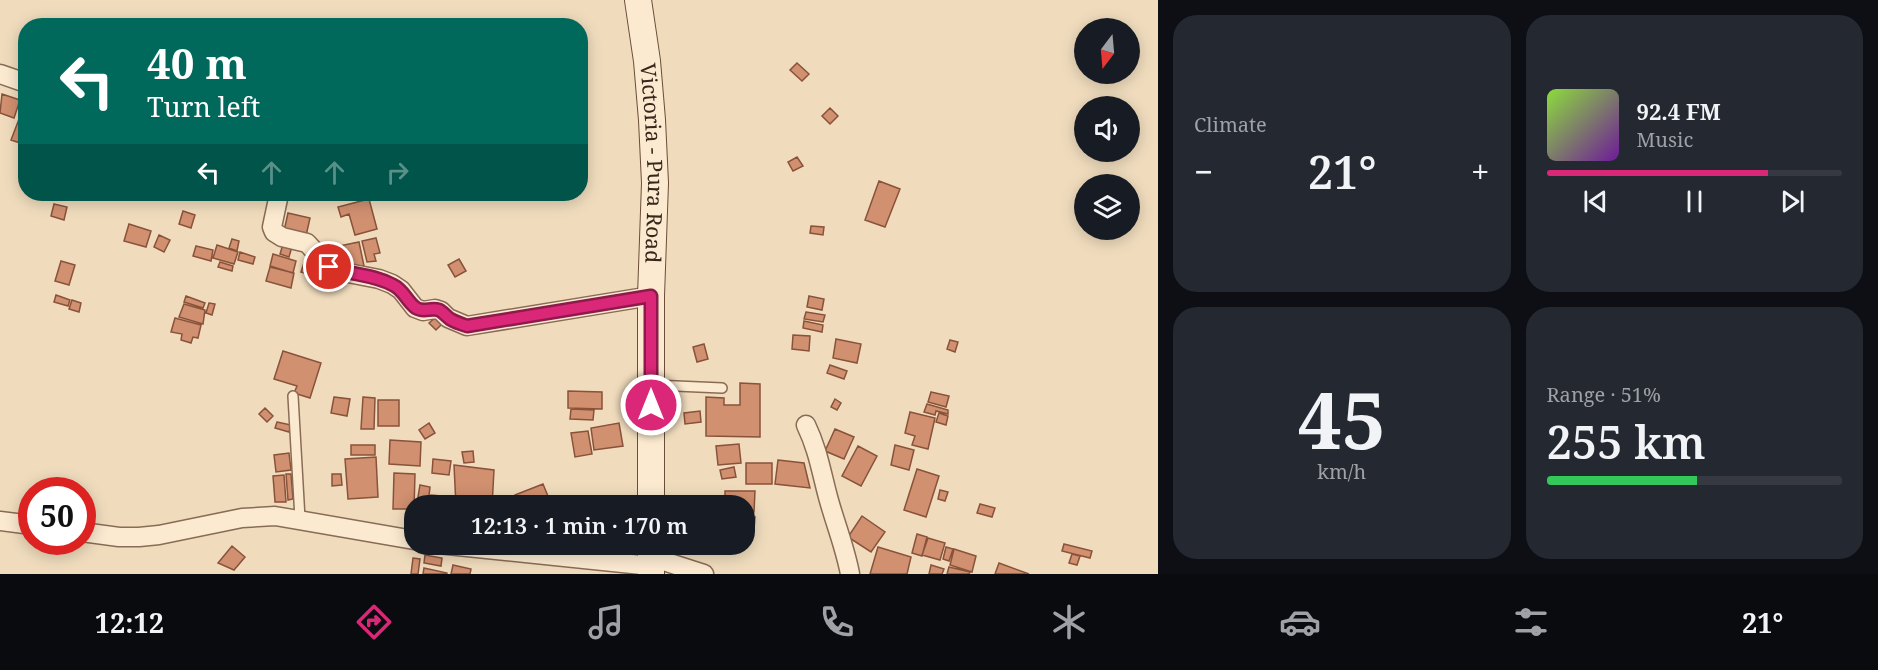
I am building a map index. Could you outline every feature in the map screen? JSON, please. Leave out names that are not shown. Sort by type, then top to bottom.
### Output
[{"type":"main road","name":"Victoria - Pura Road","points":[[638,0],[647,61],[652,120],[654,226],[651,296],[651,495]]},
{"type":"street","points":[[0,74],[18,80]]},
{"type":"street","points":[[278,201],[272,227],[274,232],[282,237],[307,243],[329,267],[392,284],[401,290],[415,308],[423,311],[441,310],[448,318],[467,326],[651,296]]},
{"type":"street","points":[[806,424],[821,463],[850,574]]},
{"type":"street","points":[[96,534],[140,537],[242,518],[275,516],[404,538]]},
{"type":"street","points":[[0,521],[18,523]]},
{"type":"street","points":[[576,555],[651,561],[704,574]]},
{"type":"lane","points":[[651,385],[722,388]]},
{"type":"lane","points":[[293,396],[300,519]]},
{"type":"building","points":[[797,63],[809,74],[802,81],[790,70]]},
{"type":"building","points":[[2,94],[18,99],[14,118],[0,113]]},
{"type":"building","points":[[830,108],[838,116],[830,124],[822,116]]},
{"type":"building","points":[[18,122],[18,142],[11,140]]},
{"type":"building","points":[[797,157],[803,166],[793,171],[788,162]]},
{"type":"building","points":[[879,181],[900,189],[885,227],[865,220]]},
{"type":"building","points":[[370,201],[377,229],[355,235],[349,214],[341,217],[338,207]]},
{"type":"building","points":[[54,204],[67,207],[64,220],[51,216]]},
{"type":"building","points":[[183,211],[195,215],[191,228],[179,224]]},
{"type":"building","points":[[288,213],[310,218],[306,236],[284,231]]},
{"type":"building","points":[[129,224],[151,231],[146,247],[124,241]]},
{"type":"building","points":[[811,226],[824,227],[823,235],[810,233]]},
{"type":"building","points":[[159,235],[170,240],[164,252],[154,247]]},
{"type":"building","points":[[376,238],[380,253],[374,254],[376,261],[367,262],[362,241]]},
{"type":"building","points":[[232,239],[239,241],[237,251],[229,248]]},
{"type":"building","points":[[284,241],[293,243],[289,257],[280,254]]},
{"type":"building","points":[[359,242],[364,266],[343,270],[339,246]]},
{"type":"building","points":[[217,245],[238,252],[234,264],[213,258]]},
{"type":"building","points":[[196,246],[213,250],[211,261],[193,256]]},
{"type":"building","points":[[240,252],[255,257],[253,264],[238,260]]},
{"type":"building","points":[[273,254],[296,261],[293,273],[270,266]]},
{"type":"building","points":[[459,259],[466,271],[455,277],[448,265]]},
{"type":"building","points":[[61,261],[75,265],[69,285],[55,281]]},
{"type":"building","points":[[220,262],[233,266],[232,271],[218,267]]},
{"type":"building","points":[[304,263],[314,266],[311,275],[301,272]]},
{"type":"building","points":[[270,267],[294,273],[291,288],[266,281]]},
{"type":"building","points":[[56,295],[70,300],[68,306],[54,302]]},
{"type":"building","points":[[186,296],[205,303],[203,308],[184,302]]},
{"type":"building","points":[[809,296],[824,299],[822,310],[807,307]]},
{"type":"building","points":[[72,300],[81,303],[79,312],[69,309]]},
{"type":"building","points":[[209,303],[215,304],[212,315],[206,313]]},
{"type":"building","points":[[184,304],[205,310],[203,324],[179,317]]},
{"type":"building","points":[[806,312],[825,315],[823,322],[804,319]]},
{"type":"building","points":[[436,317],[442,324],[436,330],[429,323]]},
{"type":"building","points":[[175,318],[201,325],[198,338],[193,337],[191,343],[181,340],[182,334],[171,332]]},
{"type":"building","points":[[804,321],[823,325],[822,332],[803,328]]},
{"type":"building","points":[[793,335],[810,336],[809,351],[792,349]]},
{"type":"building","points":[[836,339],[861,344],[857,363],[833,358]]},
{"type":"building","points":[[950,340],[958,342],[955,352],[947,349]]},
{"type":"building","points":[[704,344],[708,359],[697,362],[693,347]]},
{"type":"building","points":[[283,351],[321,363],[310,398],[294,393],[297,386],[274,379]]},
{"type":"building","points":[[830,365],[847,371],[844,379],[827,373]]},
{"type":"building","points":[[740,383],[760,384],[760,437],[706,436],[706,397],[724,398],[724,405],[740,405]]},
{"type":"building","points":[[568,391],[602,392],[602,409],[568,408]]},
{"type":"building","points":[[931,392],[949,396],[946,407],[928,402]]},
{"type":"building","points":[[334,397],[350,399],[347,416],[331,413]]},
{"type":"building","points":[[363,397],[375,398],[374,429],[361,429]]},
{"type":"building","points":[[835,399],[841,403],[837,410],[831,407]]},
{"type":"building","points":[[378,400],[399,400],[399,426],[378,426]]},
{"type":"building","points":[[927,404],[948,410],[948,414],[936,411],[935,415],[924,412]]},
{"type":"building","points":[[265,408],[273,416],[267,422],[259,414]]},
{"type":"building","points":[[571,409],[594,410],[593,420],[570,419]]},
{"type":"building","points":[[700,411],[701,422],[685,424],[684,413]]},
{"type":"building","points":[[910,412],[935,418],[928,449],[912,445],[915,436],[905,433]]},
{"type":"building","points":[[939,413],[948,416],[946,425],[936,422]]},
{"type":"building","points":[[277,422],[291,425],[289,432],[275,428]]},
{"type":"building","points":[[429,423],[435,433],[425,439],[419,430]]},
{"type":"building","points":[[619,423],[623,446],[594,450],[591,428]]},
{"type":"building","points":[[835,429],[854,437],[844,459],[825,451]]},
{"type":"building","points":[[588,431],[592,454],[575,457],[571,433]]},
{"type":"building","points":[[390,440],[421,442],[420,466],[389,464]]},
{"type":"building","points":[[739,444],[741,463],[718,465],[716,446]]},
{"type":"building","points":[[351,445],[375,445],[375,455],[351,455]]},
{"type":"building","points":[[895,445],[914,450],[909,470],[891,465]]},
{"type":"building","points":[[858,446],[877,456],[861,486],[842,476]]},
{"type":"building","points":[[473,451],[474,462],[464,463],[462,452]]},
{"type":"building","points":[[289,453],[291,470],[276,472],[274,455]]},
{"type":"building","points":[[376,457],[378,497],[348,499],[345,459]]},
{"type":"building","points":[[433,459],[451,461],[449,475],[432,473]]},
{"type":"building","points":[[778,460],[804,463],[810,488],[775,484]]},
{"type":"building","points":[[746,463],[772,463],[772,484],[746,484]]},
{"type":"building","points":[[454,465],[494,470],[493,495],[455,495]]},
{"type":"building","points":[[734,467],[736,477],[722,479],[720,470]]},
{"type":"building","points":[[917,469],[939,476],[926,517],[904,510]]},
{"type":"building","points":[[394,473],[415,474],[414,495],[404,495],[404,509],[393,509]]},
{"type":"building","points":[[286,474],[291,474],[293,499],[288,500]]},
{"type":"building","points":[[332,474],[341,474],[342,485],[332,486]]},
{"type":"building","points":[[284,475],[286,502],[275,502],[273,476]]},
{"type":"building","points":[[543,484],[548,495],[515,495]]},
{"type":"building","points":[[420,485],[430,487],[429,495],[418,495]]},
{"type":"building","points":[[940,490],[948,492],[945,501],[938,499]]},
{"type":"building","points":[[725,491],[755,491],[755,495],[725,495]]},
{"type":"building","points":[[980,504],[995,508],[992,517],[977,513]]},
{"type":"building","points":[[862,516],[885,532],[871,552],[848,537]]},
{"type":"building","points":[[917,534],[927,537],[922,556],[912,553]]},
{"type":"building","points":[[928,538],[945,543],[940,560],[922,555]]},
{"type":"building","points":[[1064,544],[1092,551],[1090,558],[1062,551]]},
{"type":"building","points":[[232,546],[245,557],[234,570],[218,563]]},
{"type":"building","points":[[878,547],[911,557],[907,574],[870,574]]},
{"type":"building","points":[[946,547],[953,549],[949,561],[943,559]]},
{"type":"building","points":[[954,549],[976,556],[972,572],[950,565]]},
{"type":"building","points":[[1072,554],[1080,556],[1077,565],[1069,563]]},
{"type":"building","points":[[425,555],[442,558],[441,566],[424,563]]},
{"type":"building","points":[[413,558],[420,559],[418,574],[411,574]]},
{"type":"building","points":[[999,563],[1029,574],[995,574]]},
{"type":"building","points":[[453,565],[471,569],[470,574],[451,574]]},
{"type":"building","points":[[931,565],[944,569],[942,574],[929,574]]},
{"type":"building","points":[[949,567],[970,572],[969,574],[947,574]]},
{"type":"building","points":[[424,568],[447,573],[447,574],[423,574]]},
{"type":"route","points":[[329,267],[392,284],[401,290],[415,308],[423,311],[441,310],[448,318],[467,326],[651,296],[651,405]]}]
